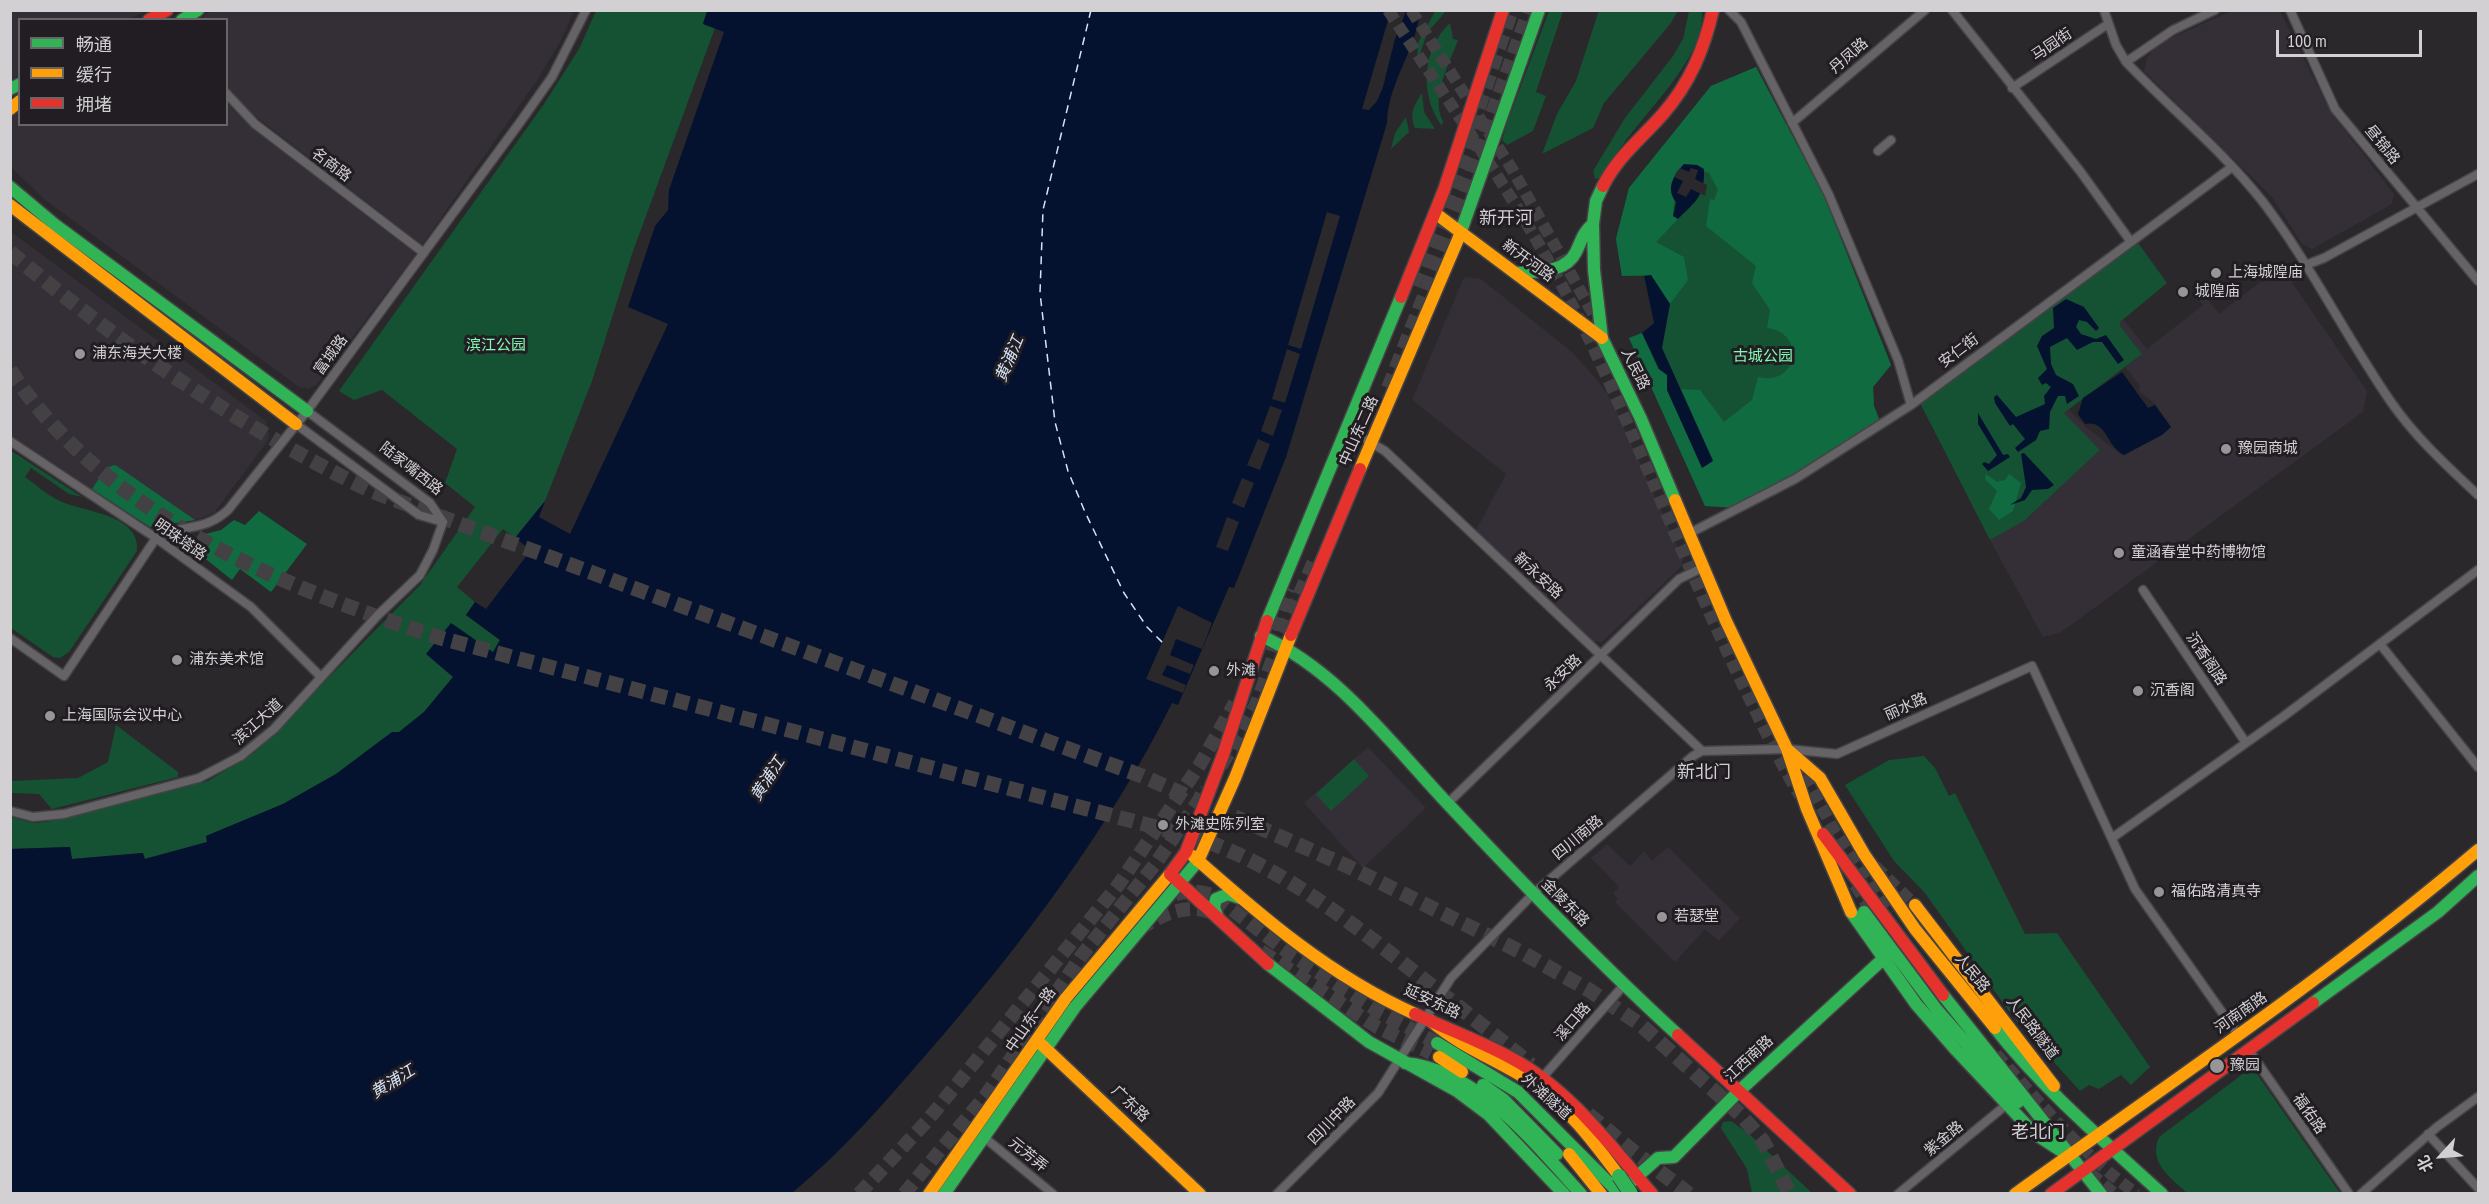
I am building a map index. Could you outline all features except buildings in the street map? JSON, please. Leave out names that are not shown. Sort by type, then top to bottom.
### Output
[{"type":"main road","points":[[153,18],[167,10]]},
{"type":"main road","points":[[184,18],[198,10]]},
{"type":"main road","name":"中山东二路","points":[[1186,852],[1223,755],[1261,636],[1435,213],[1503,10]]},
{"type":"main road","name":"中山东二路","points":[[1198,861],[1235,778],[1324,550],[1373,442],[1461,232],[1539,10]]},
{"type":"main road","name":"人民路","points":[[1713,10],[1705,44],[1686,86],[1662,115],[1624,153],[1596,201],[1593,224],[1594,270],[1602,338],[1641,419],[1702,568],[1787,748],[1807,809],[1848,907],[1916,1004],[2035,1134],[2069,1156]]},
{"type":"main road","points":[[10,109],[15,93]]},
{"type":"main road","name":"陆家嘴西路","points":[[12,192],[307,411]]},
{"type":"main road","name":"陆家嘴西路","points":[[12,192],[296,424]]},
{"type":"main road","name":"新开河路","points":[[1435,213],[1602,338]]},
{"type":"main road","points":[[1516,273],[1562,266],[1573,258],[1585,230],[1593,224]]},
{"type":"main road","name":"金陵东路","points":[[1261,636],[1286,647],[1329,678],[1533,894],[1624,985],[1850,1194]]},
{"type":"main road","name":"人民路","points":[[1787,748],[1820,778],[1864,854],[1915,929],[2019,1058],[2076,1116],[2162,1194]]},
{"type":"main road","name":"人民路","points":[[1807,809],[1833,850],[1916,960],[2099,1193]]},
{"type":"main road","name":"河南南路","points":[[2015,1194],[2238,1035],[2425,897],[2478,850]]},
{"type":"main road","name":"延安东路","points":[[1186,852],[1276,929],[1326,965],[1427,1019],[1444,1034],[1533,1082]]},
{"type":"main road","name":"中山东一路","points":[[944,1194],[985,1138],[1066,998],[1186,852]]},
{"type":"main road","name":"中山东一路","points":[[929,1194],[1041,1044],[1198,861]]},
{"type":"main road","points":[[1170,873],[1289,982],[1402,1062],[1456,1091],[1489,1115],[1564,1194]]},
{"type":"main road","points":[[2051,1194],[2438,912],[2478,876]]},
{"type":"main road","points":[[1221,922],[1214,911],[1216,899],[1228,894],[1241,899]]},
{"type":"main road","name":"人民路隧道","points":[[1915,905],[2036,1059],[2076,1116]]},
{"type":"main road","points":[[1864,912],[1897,959],[1987,1071],[2069,1156]]},
{"type":"main road","name":"江西南路","points":[[1620,1194],[1658,1158],[1674,1157],[1738,1092],[1883,959]]},
{"type":"main road","name":"广东路","points":[[1041,1044],[1200,1194]]},
{"type":"main road","points":[[1437,1050],[1486,1064],[1533,1082],[1596,1128],[1652,1194]]},
{"type":"main road","points":[[1437,1050],[1555,1153],[1590,1194]]},
{"type":"main road","name":"外滩隧道","points":[[1437,1050],[1518,1092],[1620,1194]]},
{"type":"main road","name":"外滩隧道","points":[[1437,1050],[1514,1099],[1565,1150],[1601,1194]]},
{"type":"main road","points":[[1402,1062],[1424,1064],[1444,1072],[1500,1104],[1581,1194]]},
{"type":"main road","points":[[1533,1082],[1619,1176],[1631,1194]]},
{"type":"street","name":"富城路","points":[[156,538],[165,532],[202,526],[217,520],[232,505],[307,411],[552,77],[586,10]]},
{"type":"street","points":[[1730,10],[1741,22],[1829,195],[1898,360],[1911,405]]},
{"type":"street","name":"丹凤路","points":[[1792,123],[1925,10]]},
{"type":"street","points":[[1952,10],[2080,171],[2131,242]]},
{"type":"street","points":[[2104,10],[2126,62],[2232,167],[2263,203],[2306,265],[2391,402],[2422,442],[2478,495]]},
{"type":"street","points":[[2126,62],[2173,30],[2215,10]]},
{"type":"street","name":"昼锦路","points":[[2290,10],[2335,109],[2478,281]]},
{"type":"street","name":"马园街","points":[[2012,88],[2108,24]]},
{"type":"street","name":"名商路","points":[[228,95],[255,124],[424,253]]},
{"type":"street","points":[[1878,151],[1891,140]]},
{"type":"street","name":"安仁街","points":[[1688,534],[1795,479],[1911,405],[2232,167]]},
{"type":"street","points":[[2306,265],[2325,258],[2478,174]]},
{"type":"street","name":"陆家嘴西路","points":[[307,411],[429,502],[443,522]]},
{"type":"street","name":"陆家嘴西路","points":[[296,424],[419,515],[443,522]]},
{"type":"street","name":"新永安路","points":[[1348,429],[1373,442],[1602,654],[1702,751]]},
{"type":"street","name":"明珠塔路","points":[[10,441],[156,538],[251,607],[321,677]]},
{"type":"street","name":"滨江大道","points":[[10,811],[45,818],[199,778],[227,765],[264,739],[378,615],[420,575],[433,550],[443,522]]},
{"type":"street","points":[[10,638],[64,676],[156,538]]},
{"type":"street","name":"永安路","points":[[1448,803],[1679,579],[1702,568]]},
{"type":"street","points":[[2238,1035],[2135,889],[2112,838],[2246,743],[2478,570]]},
{"type":"street","name":"沉香阁路","points":[[2143,591],[2246,743]]},
{"type":"street","points":[[2380,644],[2478,767]]},
{"type":"street","name":"丽水路","points":[[1787,748],[1838,754],[2032,666],[2112,838]]},
{"type":"street","points":[[1702,751],[1787,748]]},
{"type":"street","name":"四川南路","points":[[1427,1019],[1451,978],[1533,894],[1702,751]]},
{"type":"street","name":"溪口路","points":[[1533,1082],[1624,985]]},
{"type":"street","name":"四川中路","points":[[1277,1194],[1378,1093],[1402,1062],[1427,1019]]},
{"type":"street","name":"福佑路","points":[[2248,1049],[2349,1194]]},
{"type":"street","points":[[2361,1194],[2428,1134],[2478,1096]]},
{"type":"street","name":"紫金路","points":[[1898,1194],[2007,1105]]},
{"type":"street","points":[[2428,1134],[2478,1188]]},
{"type":"street","name":"元芳弄","points":[[985,1138],[1053,1194]]},
{"type":"shaded area","points":[[11,10],[146,10],[130,18],[18,18],[18,76],[11,79]]},
{"type":"shaded area","points":[[213,10],[574,11],[560,42],[538,79],[422,245],[241,105],[228,86],[228,18],[201,18]]},
{"type":"shaded area","points":[[2231,11],[2280,11],[2330,111],[2394,194],[2392,204],[2312,249],[2302,244],[2272,197],[2144,71],[2147,58],[2158,44]]},
{"type":"shaded area","points":[[228,104],[252,128],[416,254],[316,385],[309,389],[299,387],[44,199],[11,167],[10,117],[18,110],[18,126],[228,126]]},
{"type":"shaded area","points":[[10,231],[266,421],[269,435],[267,442],[214,513],[192,521],[150,527],[11,435]]},
{"type":"shaded area","name":"豫园商城","points":[[2287,261],[2293,284],[2367,391],[2363,412],[2060,633],[2043,637],[1990,540],[2024,521],[2100,450],[2063,413],[2068,409],[2086,427],[2123,456],[2171,427],[2155,404],[2138,390],[2140,386],[2125,367],[2142,354],[2120,326],[2120,322],[2123,319],[2147,349],[2203,305],[2197,298],[2203,293],[2219,314]]},
{"type":"shaded area","points":[[1464,277],[1481,279],[1572,352],[1598,381],[1613,403],[1683,559],[1681,567],[1602,642],[1592,641],[1475,532],[1506,474],[1412,400]]},
{"type":"shaded area","points":[[1368,747],[1426,808],[1363,868],[1304,803]]},
{"type":"shaded area","points":[[1607,844],[1630,866],[1644,851],[1652,861],[1668,847],[1740,918],[1719,941],[1705,929],[1675,962],[1615,902],[1618,899],[1613,893],[1619,887],[1591,858]]},
{"type":"green space","points":[[1599,10],[1677,12],[1671,23],[1604,103],[1593,128],[1542,154],[1557,114],[1576,81]]},
{"type":"green space","name":"滨江公园","points":[[596,11],[707,11],[703,24],[715,28],[632,254],[592,381],[545,501],[515,538],[503,529],[457,587],[475,602],[466,615],[500,640],[493,652],[453,677],[424,712],[399,732],[392,732],[336,774],[283,804],[206,836],[207,842],[144,859],[142,853],[72,859],[69,847],[11,849],[10,817],[33,823],[46,822],[208,781],[254,753],[420,585],[475,507],[445,483],[457,449],[382,390],[354,400],[339,391],[544,104],[579,49]]},
{"type":"green space","points":[[1435,11],[1446,11],[1427,33],[1417,63],[1418,43]]},
{"type":"green space","points":[[1549,11],[1563,11],[1536,92],[1546,96],[1533,131],[1507,145],[1502,140],[1507,123]]},
{"type":"green space","points":[[1689,11],[1702,11],[1700,32],[1691,53],[1662,96],[1628,137],[1603,177],[1595,179],[1593,171],[1625,118],[1673,56],[1683,39]]},
{"type":"green space","points":[[1450,23],[1453,39],[1458,40],[1440,91],[1442,126],[1430,100],[1427,73],[1434,46]]},
{"type":"green space","name":"古城公园","points":[[1756,67],[1824,196],[1891,365],[1873,387],[1874,406],[1881,424],[1705,506],[1629,338],[1642,333],[1654,323],[1644,276],[1622,276],[1616,239],[1629,188],[1711,86]]},
{"type":"green space","name":"古城公园","points":[[1756,67],[1824,196],[1891,365],[1873,387],[1874,406],[1881,424],[1795,479],[1736,508],[1705,506],[1629,338],[1642,333],[1658,369],[1667,375],[1667,390],[1702,467],[1713,460],[1681,389],[1700,390],[1724,422],[1752,400],[1758,377],[1772,378],[1782,374],[1789,367],[1792,348],[1788,339],[1780,332],[1767,328],[1770,310],[1752,283],[1756,266],[1706,226],[1710,199],[1714,200],[1718,190],[1709,173],[1684,164],[1676,172],[1673,216],[1678,219],[1656,242],[1684,257],[1688,280],[1670,304],[1651,275],[1622,276],[1616,239],[1629,188],[1711,86]]},
{"type":"green space","points":[[1422,93],[1424,112],[1435,129],[1415,128],[1412,118],[1413,110]]},
{"type":"green space","points":[[1406,117],[1409,132],[1391,149],[1395,133]]},
{"type":"green space","points":[[2136,240],[2167,283],[2120,322],[2120,326],[2142,354],[2064,413],[2100,450],[2024,521],[1990,540],[1920,403]]},
{"type":"green space","points":[[10,450],[82,497],[69,494],[31,468],[25,477],[46,493],[70,505],[109,516],[130,529],[136,539],[137,551],[69,652],[60,658],[53,657],[11,628]]},
{"type":"green space","points":[[114,465],[195,520],[150,527],[92,489],[106,468]]},
{"type":"green space","points":[[1986,474],[1997,482],[2005,480],[2009,474],[2021,483],[2013,511],[1999,520],[1989,509],[1997,491],[1985,479]]},
{"type":"green space","points":[[259,511],[307,544],[271,592],[240,569],[232,580],[197,552],[205,534],[221,530],[234,520],[245,525]]},
{"type":"green space","points":[[116,725],[178,772],[178,777],[52,809],[39,794],[11,793],[11,781],[78,778],[108,762]]},
{"type":"green space","points":[[1924,756],[1935,768],[1949,796],[1955,793],[2025,934],[2057,933],[2150,1067],[2131,1085],[2121,1075],[2099,1089],[2089,1085],[2080,1091],[2013,1017],[1925,893],[1894,861],[1845,785],[1889,760]]},
{"type":"green space","points":[[1354,759],[1369,776],[1331,811],[1316,794]]},
{"type":"green space","points":[[2244,1073],[2257,1074],[2340,1193],[2187,1193],[2162,1169],[2156,1154],[2159,1137]]},
{"type":"green space","points":[[1731,1121],[1748,1133],[1812,1193],[1752,1193],[1747,1169],[1721,1128],[1723,1122]]},
{"type":"water","name":"黄浦江","points":[[707,11],[1420,11],[1413,40],[1392,94],[1387,123],[1286,457],[1234,588],[1229,587],[1178,705],[1172,703],[1148,749],[1092,840],[1062,884],[998,968],[881,1106],[829,1160],[792,1193],[11,1193],[10,849],[70,847],[72,859],[143,853],[145,859],[207,842],[206,836],[283,804],[336,774],[392,732],[399,732],[424,712],[453,677],[426,654],[451,623],[493,652],[500,640],[466,615],[475,602],[486,609],[531,550],[515,538],[545,501],[539,517],[570,534],[668,324],[628,307],[655,226],[668,210],[669,190],[724,32],[703,24]]},
{"type":"water","points":[[1684,164],[1697,165],[1704,169],[1704,178],[1698,197],[1678,219],[1673,216],[1676,202],[1671,187],[1674,177]]},
{"type":"water","points":[[1651,275],[1670,304],[1662,348],[1713,461],[1702,468],[1667,390],[1667,375],[1659,369],[1642,333],[1654,323],[1644,276]]},
{"type":"water","points":[[2066,299],[2084,307],[2099,328],[2096,331],[2087,322],[2079,320],[2076,327],[2081,334],[2096,339],[2106,335],[2124,360],[2118,364],[2102,342],[2093,342],[2077,350],[2067,338],[2050,347],[2051,364],[2056,375],[2073,384],[2079,396],[2067,404],[2065,396],[2058,396],[2050,412],[2049,429],[2040,431],[2036,440],[2018,452],[2015,448],[2025,439],[2013,424],[2010,426],[1995,403],[1994,397],[1997,395],[2016,417],[2045,404],[2044,396],[2051,387],[2046,383],[2042,385],[2038,378],[2047,369],[2037,346],[2042,336],[2054,328],[2053,308]]},
{"type":"water","points":[[2122,372],[2148,408],[2155,405],[2171,427],[2162,435],[2124,455],[2113,446],[2098,426],[2085,424],[2078,414],[2083,398]]},
{"type":"water","points":[[1978,413],[2003,455],[2008,454],[2010,457],[1988,471],[1982,464],[1984,462],[1989,464],[1997,455],[1978,424]]},
{"type":"water","points":[[2024,453],[2054,485],[2048,489],[2032,490],[2025,500],[2010,505],[2021,498],[2026,487],[2021,454]]},
{"type":"pier","points":[[1391,10],[1406,11],[1395,39],[1383,87],[1377,101],[1369,110],[1362,109]]},
{"type":"pier","points":[[1680,168],[1689,172],[1691,168],[1698,170],[1695,179],[1707,185],[1705,196],[1691,189],[1686,197],[1677,193],[1683,181],[1674,177]]},
{"type":"pier","points":[[1327,212],[1340,216],[1301,349],[1288,345]]},
{"type":"pier","points":[[1287,349],[1300,354],[1285,403],[1272,399]]},
{"type":"pier","points":[[1270,406],[1282,410],[1273,436],[1261,431]]},
{"type":"pier","points":[[1258,439],[1270,444],[1260,470],[1247,465]]},
{"type":"pier","points":[[1242,478],[1254,483],[1244,508],[1232,503]]},
{"type":"pier","points":[[1227,517],[1239,522],[1228,551],[1216,547]]},
{"type":"pier","points":[[1178,606],[1212,623],[1202,649],[1176,639],[1170,655],[1194,665],[1190,674],[1167,665],[1162,675],[1186,685],[1183,693],[1146,679]]},
{"type":"ferry route","points":[[1091,10],[1043,210],[1040,293],[1055,422],[1068,471],[1124,593],[1147,627],[1163,643]]},
{"type":"tunnel","points":[[1388,10],[1526,222],[1575,310],[1720,635],[1768,737],[1800,796]]},
{"type":"tunnel","points":[[1411,10],[1512,169],[1600,326]]},
{"type":"tunnel","points":[[1413,285],[1446,204],[1512,10]]},
{"type":"tunnel","points":[[1388,388],[1460,204],[1529,10]]},
{"type":"tunnel","points":[[10,252],[94,319],[183,383],[276,441],[371,491],[1142,776],[1347,866],[1523,953],[1589,990],[1641,1025],[1741,1115],[1763,1141],[1790,1194]]},
{"type":"tunnel","points":[[10,370],[50,422],[96,467],[147,506],[203,540],[262,570],[322,596],[444,639],[1197,838],[1252,861],[1303,890],[1399,960],[1531,1065]]},
{"type":"tunnel","points":[[1221,766],[1256,705],[1282,634],[1316,557]]},
{"type":"tunnel","points":[[1262,648],[1288,588]]},
{"type":"tunnel","points":[[859,1194],[927,1121],[1119,884],[1199,766],[1235,703]]},
{"type":"tunnel","points":[[1795,760],[1835,832],[1889,914]]},
{"type":"tunnel","points":[[904,1194],[986,1095],[1082,955],[1156,863],[1206,790]]},
{"type":"tunnel","points":[[1875,866],[1915,905]]},
{"type":"tunnel","points":[[1855,885],[1878,923],[1969,1040]]},
{"type":"tunnel","points":[[1137,911],[1174,894],[1184,892],[1214,896],[1293,956],[1378,1011],[1437,1043]]},
{"type":"tunnel","points":[[1106,956],[1142,928],[1170,913],[1199,909],[1213,913]]},
{"type":"tunnel","points":[[1261,951],[1377,1027],[1431,1053]]},
{"type":"tunnel","points":[[1996,1054],[2098,1163],[2137,1194]]},
{"type":"tunnel","points":[[1588,1114],[1689,1194]]},
{"type":"tunnel","points":[[2090,1173],[2115,1194]]},
{"type":"traffic: fast","points":[[185,18],[198,10]]},
{"type":"traffic: fast","points":[[1459,237],[1539,10]]},
{"type":"traffic: fast","points":[[10,89],[18,85]]},
{"type":"traffic: fast","points":[[1603,186],[1596,201],[1593,224],[1594,270],[1602,338],[1641,419],[1675,500]]},
{"type":"traffic: fast","points":[[10,187],[54,224],[307,411]]},
{"type":"traffic: fast","points":[[1516,273],[1549,270],[1565,264],[1576,252],[1593,224]]},
{"type":"traffic: fast","points":[[1267,621],[1401,297]]},
{"type":"traffic: fast","points":[[1261,636],[1289,650],[1339,688],[1533,893],[1678,1035]]},
{"type":"traffic: fast","points":[[944,1194],[1075,1007],[1198,861]]},
{"type":"traffic: fast","points":[[2313,1003],[2438,912],[2478,876]]},
{"type":"traffic: fast","points":[[1218,918],[1214,907],[1216,899],[1228,894],[1240,898]]},
{"type":"traffic: fast","points":[[1851,912],[1916,1004],[1956,1050],[2035,1134],[2069,1156]]},
{"type":"traffic: fast","points":[[1864,912],[1937,1010],[2018,1102]]},
{"type":"traffic: fast","points":[[1631,1182],[1658,1158],[1674,1157],[1738,1092],[1883,959]]},
{"type":"traffic: fast","points":[[1268,964],[1369,1042],[1457,1091],[1489,1115],[1564,1194]]},
{"type":"traffic: fast","points":[[1943,995],[2101,1194]]},
{"type":"traffic: fast","points":[[1995,1028],[2054,1094],[2162,1194]]},
{"type":"traffic: fast","points":[[1437,1043],[1518,1092],[1620,1194]]},
{"type":"traffic: fast","points":[[1405,1063],[1432,1069],[1457,1079],[1480,1094],[1524,1132],[1581,1194]]},
{"type":"traffic: fast","points":[[1483,1085],[1504,1100],[1557,1154]]},
{"type":"traffic: fast","points":[[1619,1176],[1631,1194]]},
{"type":"traffic: slow","points":[[10,109],[18,103]]},
{"type":"traffic: slow","points":[[10,205],[296,424]]},
{"type":"traffic: slow","points":[[1435,213],[1602,338]]},
{"type":"traffic: slow","points":[[1360,469],[1459,237]]},
{"type":"traffic: slow","points":[[1675,500],[1726,621],[1787,749],[1807,809],[1851,912]]},
{"type":"traffic: slow","points":[[1198,861],[1235,778],[1291,635]]},
{"type":"traffic: slow","points":[[1788,750],[1820,778],[1864,854],[1915,929],[1995,1028]]},
{"type":"traffic: slow","points":[[2015,1194],[2366,941],[2478,850]]},
{"type":"traffic: slow","points":[[1193,856],[1298,944],[1354,982],[1415,1014]]},
{"type":"traffic: slow","points":[[929,1194],[1066,998],[1170,874]]},
{"type":"traffic: slow","points":[[1915,905],[2054,1086]]},
{"type":"traffic: slow","points":[[1431,1021],[1479,1053],[1518,1073],[1556,1101],[1579,1125],[1619,1176]]},
{"type":"traffic: slow","points":[[1041,1044],[1200,1194]]},
{"type":"traffic: slow","points":[[1439,1057],[1462,1072]]},
{"type":"traffic: slow","points":[[1569,1154],[1601,1194]]},
{"type":"traffic: jam","points":[[153,18],[167,10]]},
{"type":"traffic: jam","points":[[1401,297],[1444,190],[1503,10]]},
{"type":"traffic: jam","points":[[1603,186],[1623,156],[1663,114],[1681,90],[1695,65],[1713,10]]},
{"type":"traffic: jam","points":[[1291,635],[1360,469]]},
{"type":"traffic: jam","points":[[1267,621],[1223,755],[1186,852],[1170,874],[1268,964]]},
{"type":"traffic: jam","points":[[1823,834],[1943,995]]},
{"type":"traffic: jam","points":[[2051,1194],[2313,1003]]},
{"type":"traffic: jam","points":[[1415,1014],[1499,1052],[1532,1070],[1588,1119],[1652,1194]]},
{"type":"traffic: jam","points":[[1678,1035],[1850,1194]]},
{"type":"place","name":"上海城隍庙","points":[[2216,273]]},
{"type":"place","name":"城隍庙","points":[[2183,292]]},
{"type":"place","name":"浦东海关大楼","points":[[80,354]]},
{"type":"place","name":"豫园商城","points":[[2226,449]]},
{"type":"place","name":"童涵春堂中药博物馆","points":[[2119,553]]},
{"type":"place","name":"浦东美术馆","points":[[177,660]]},
{"type":"place","name":"外滩","points":[[1214,671]]},
{"type":"place","name":"沉香阁","points":[[2138,691]]},
{"type":"place","name":"上海国际会议中心","points":[[50,716]]},
{"type":"place","name":"外滩史陈列室","points":[[1163,825]]},
{"type":"place","name":"福佑路清真寺","points":[[2159,892]]},
{"type":"place","name":"若瑟堂","points":[[1662,917]]},
{"type":"place","name":"豫园","points":[[2217,1066]]},
{"type":"district","name":"新开河","points":[[1506,219]]},
{"type":"district","name":"新北门","points":[[1704,773]]},
{"type":"district","name":"老北门","points":[[2038,1133]]}]
